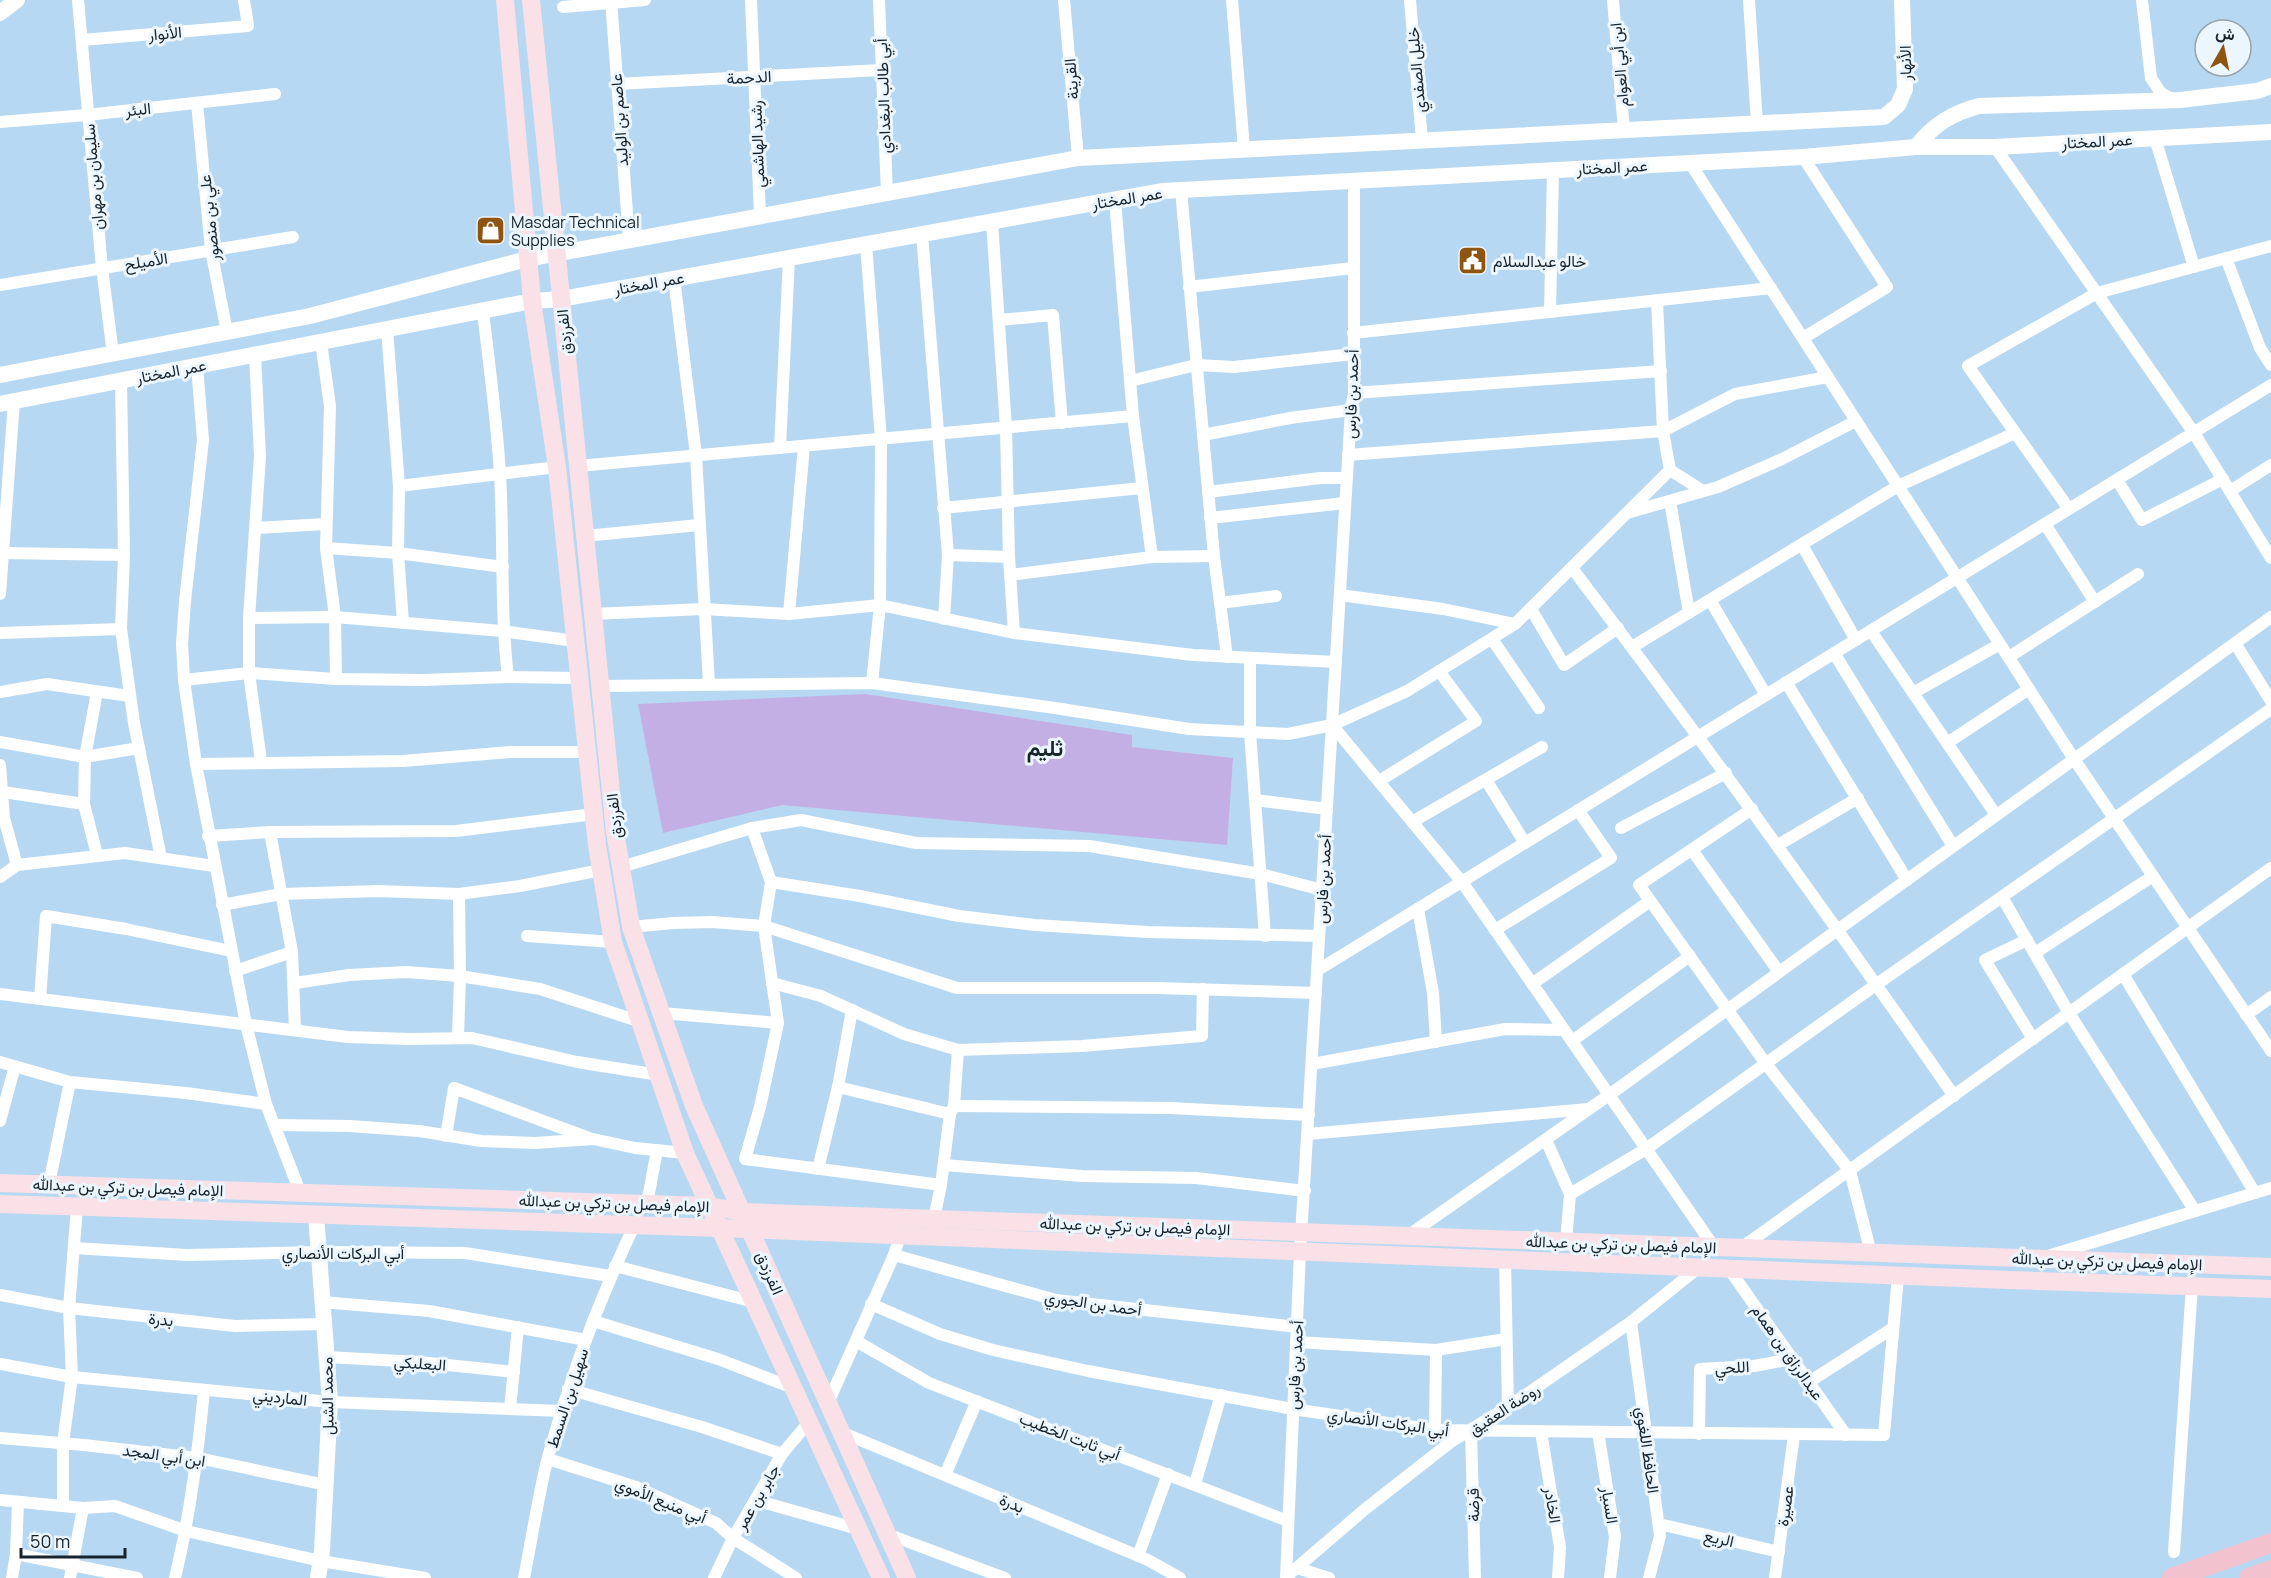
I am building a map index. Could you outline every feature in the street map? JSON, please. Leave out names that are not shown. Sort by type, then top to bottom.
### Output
[{"type":"main road","name":"الفرزدق","points":[[505,0],[527,259],[557,467],[594,814],[613,942],[685,1153],[881,1578]]},
{"type":"main road","name":"الفرزدق","points":[[531,0],[615,832],[631,927],[694,1106],[907,1578]]},
{"type":"main road","name":"الإمام فيصل بن تركي بن عبدالله","points":[[0,1183],[709,1206],[742,1212],[2271,1267]]},
{"type":"main road","name":"الإمام فيصل بن تركي بن عبدالله","points":[[0,1204],[720,1228],[2271,1289]]},
{"type":"main road","points":[[2172,1578],[2271,1543]]},
{"type":"main road","points":[[2249,1578],[2271,1570]]},
{"type":"street","points":[[0,13],[17,0]]},
{"type":"street","name":"سليمان بن مهران","points":[[78,0],[102,268],[113,354]]},
{"type":"street","name":"الأنوار","points":[[82,40],[248,26],[244,0]]},
{"type":"street","points":[[563,7],[611,1],[645,0]]},
{"type":"street","name":"رشيد الهاشمي","points":[[751,0],[760,215]]},
{"type":"street","name":"أبي طالب البغدادي","points":[[879,0],[887,193]]},
{"type":"street","name":"القرينة","points":[[1064,0],[1078,158]]},
{"type":"street","points":[[1233,0],[1244,149]]},
{"type":"street","name":"خليل الصفدي","points":[[1410,0],[1422,140]]},
{"type":"street","name":"ابن أبي العوام","points":[[1614,0],[1624,130]]},
{"type":"street","points":[[1749,0],[1757,124]]},
{"type":"street","name":"الأنهار","points":[[1884,117],[1898,105],[1905,89],[1902,0]]},
{"type":"street","points":[[2142,0],[2151,78],[2161,93],[2180,100]]},
{"type":"street","name":"عاصم بن الوليد","points":[[611,1],[629,239]]},
{"type":"street","name":"الدحمة","points":[[616,84],[881,70]]},
{"type":"street","points":[[1916,147],[1943,120],[1979,106],[2180,100],[2266,88]]},
{"type":"street","name":"البئر","points":[[0,122],[87,115],[275,94]]},
{"type":"street","name":"علي بن منصور","points":[[197,103],[211,250],[227,332]]},
{"type":"street","name":"عمر المختار","points":[[0,375],[310,315],[527,259],[1078,158],[1884,117]]},
{"type":"street","name":"عمر المختار","points":[[7,403],[532,301],[674,279],[1162,191],[1803,157],[1916,147],[1995,147],[2271,132]]},
{"type":"street","points":[[2155,138],[2194,267]]},
{"type":"street","points":[[1995,147],[2194,432],[2271,558]]},
{"type":"street","points":[[1803,157],[1887,287],[1803,338]]},
{"type":"street","points":[[1690,163],[2074,759],[2271,1051]]},
{"type":"street","points":[[1550,312],[1553,170]]},
{"type":"street","name":"أحمد بن فارس","points":[[1286,1578],[1300,1252],[1348,455],[1354,393],[1354,181]]},
{"type":"street","points":[[1181,190],[1210,518],[1227,657]]},
{"type":"street","points":[[1115,200],[1133,416],[1152,557]]},
{"type":"street","points":[[992,222],[1006,428],[1009,557],[1014,633]]},
{"type":"street","points":[[922,234],[948,555],[944,619]]},
{"type":"street","name":"الأميلح","points":[[0,285],[293,237]]},
{"type":"street","points":[[866,244],[881,439],[880,605],[872,684]]},
{"type":"street","points":[[2069,509],[1968,366],[2097,293],[2271,246]]},
{"type":"street","points":[[780,448],[789,258]]},
{"type":"street","points":[[2226,258],[2260,348],[2271,365]]},
{"type":"street","points":[[1189,287],[1353,267]]},
{"type":"street","points":[[674,279],[696,455],[709,684]]},
{"type":"street","points":[[1353,333],[1771,288]]},
{"type":"street","points":[[1657,301],[1663,431],[1670,470],[1703,492]]},
{"type":"street","points":[[483,311],[500,474],[503,567],[502,631],[508,677]]},
{"type":"street","points":[[999,320],[1053,315],[1062,423]]},
{"type":"street","points":[[387,329],[399,486],[398,553],[403,622]]},
{"type":"street","points":[[321,342],[330,406],[326,548],[335,617],[336,679]]},
{"type":"street","points":[[1130,381],[1196,365],[1234,367],[1353,354]]},
{"type":"street","points":[[255,355],[260,456],[249,618],[249,673],[261,761]]},
{"type":"street","points":[[197,366],[203,440],[185,601],[182,644],[184,680],[208,836],[246,1024],[266,1104],[300,1192]]},
{"type":"street","points":[[1354,393],[1661,371]]},
{"type":"street","points":[[1348,455],[1663,431],[1735,394],[1828,376]]},
{"type":"street","points":[[121,381],[124,555],[121,629],[129,696],[161,858]]},
{"type":"street","points":[[1318,970],[2271,386]]},
{"type":"street","points":[[0,594],[7,403]]},
{"type":"street","points":[[1203,435],[1290,418],[1351,410]]},
{"type":"street","points":[[578,466],[1133,416]]},
{"type":"street","points":[[1626,513],[1718,487],[1782,459],[1856,421]]},
{"type":"street","points":[[1632,647],[1899,486],[2015,433]]},
{"type":"street","points":[[789,614],[804,446]]},
{"type":"street","points":[[2230,492],[2271,465]]},
{"type":"street","points":[[399,486],[557,467]]},
{"type":"street","points":[[600,686],[872,684],[1055,708],[1188,729],[1288,734],[1332,725],[1407,691],[1515,624],[1670,470]]},
{"type":"street","points":[[1208,492],[1320,478],[1347,478]]},
{"type":"street","points":[[2117,480],[2142,520],[2223,479]]},
{"type":"street","points":[[943,508],[1142,488]]},
{"type":"street","points":[[1670,501],[1689,613]]},
{"type":"street","points":[[1210,518],[1345,503]]},
{"type":"street","points":[[256,528],[326,524]]},
{"type":"street","points":[[2044,524],[2095,602]]},
{"type":"street","points":[[585,536],[699,525]]},
{"type":"street","points":[[1802,545],[1856,640]]},
{"type":"street","points":[[326,548],[398,553],[503,567]]},
{"type":"street","points":[[3,553],[124,555]]},
{"type":"street","points":[[948,555],[1009,557]]},
{"type":"street","points":[[1010,575],[1152,557],[1214,556]]},
{"type":"street","points":[[1572,568],[1726,773],[1954,1095]]},
{"type":"street","points":[[2009,657],[2138,574]]},
{"type":"street","points":[[1340,595],[1443,609],[1515,624]]},
{"type":"street","points":[[1220,603],[1276,596]]},
{"type":"street","points":[[1710,600],[1766,695]]},
{"type":"street","points":[[593,615],[703,609],[789,614],[880,605],[1014,633],[1193,655],[1336,662]]},
{"type":"street","points":[[1531,609],[1564,664],[1618,628]]},
{"type":"street","points":[[249,618],[335,617],[502,631],[575,641]]},
{"type":"street","points":[[1408,1236],[1609,1095],[2271,617]]},
{"type":"street","points":[[0,633],[121,629]]},
{"type":"street","points":[[1870,631],[1996,815]]},
{"type":"street","points":[[1492,639],[1539,708]]},
{"type":"street","points":[[2235,643],[2271,701]]},
{"type":"street","points":[[1913,693],[2000,644]]},
{"type":"street","points":[[1834,653],[1953,846]]},
{"type":"street","points":[[1250,658],[1250,732],[1265,936]]},
{"type":"street","points":[[1379,782],[1476,721],[1439,671]]},
{"type":"street","points":[[184,680],[249,673],[336,679],[579,678]]},
{"type":"street","points":[[1786,682],[1907,880]]},
{"type":"street","points":[[0,692],[47,684],[129,696]]},
{"type":"street","points":[[1947,743],[2030,689]]},
{"type":"street","points":[[97,692],[84,757],[84,804],[97,855]]},
{"type":"street","points":[[1570,1194],[1646,1149],[1877,984],[2271,709]]},
{"type":"street","points":[[1332,725],[1462,882],[1714,1247]]},
{"type":"street","points":[[0,742],[84,757],[139,748]]},
{"type":"street","points":[[1412,822],[1542,747]]},
{"type":"street","points":[[196,764],[403,760],[511,752],[587,752]]},
{"type":"street","points":[[0,765],[4,818],[17,865]]},
{"type":"street","points":[[1621,828],[1726,773]]},
{"type":"street","points":[[1486,780],[1525,843]]},
{"type":"street","points":[[3,792],[84,804]]},
{"type":"street","points":[[1778,845],[1858,798]]},
{"type":"street","points":[[1255,800],[1327,809]]},
{"type":"street","points":[[1752,809],[1639,885],[1766,1064],[1850,1171],[1871,1253]]},
{"type":"street","points":[[1495,930],[1611,858],[1578,810]]},
{"type":"street","points":[[208,836],[270,832],[456,831],[594,814]]},
{"type":"street","points":[[621,867],[752,828],[801,820],[916,843],[1089,846],[1261,874],[1322,890]]},
{"type":"street","points":[[752,828],[771,882],[764,926],[778,1023],[760,1107],[745,1159],[941,1185]]},
{"type":"street","points":[[270,832],[292,952],[295,983],[295,1030]]},
{"type":"street","points":[[1692,850],[1779,972]]},
{"type":"street","points":[[0,877],[17,865],[125,853],[214,866]]},
{"type":"street","points":[[1741,1248],[2271,868]]},
{"type":"street","points":[[222,905],[281,894],[379,891],[459,894],[520,886],[601,870]]},
{"type":"street","points":[[2034,953],[2153,876]]},
{"type":"street","points":[[771,882],[860,896],[959,916],[1035,926],[1265,936],[1319,936]]},
{"type":"street","points":[[458,1038],[459,894]]},
{"type":"street","points":[[2002,897],[2069,1013],[2195,1211]]},
{"type":"street","points":[[1532,984],[1650,901]]},
{"type":"street","points":[[1418,909],[1433,993],[1436,1042]]},
{"type":"street","points":[[40,999],[46,916],[126,929],[231,951]]},
{"type":"street","points":[[631,927],[712,922],[764,926],[957,988],[1203,989],[1316,993]]},
{"type":"street","points":[[527,936],[613,942]]},
{"type":"street","points":[[2027,940],[1985,960],[2033,1039]]},
{"type":"street","points":[[235,971],[292,952]]},
{"type":"street","points":[[1572,1041],[1690,956]]},
{"type":"street","points":[[295,983],[349,975],[406,972],[460,976],[540,989],[640,1022]]},
{"type":"street","points":[[2123,974],[2255,1193]]},
{"type":"street","points":[[772,983],[821,996],[904,1034],[958,1050],[1082,1046],[1202,1036],[1203,989]]},
{"type":"street","points":[[0,994],[348,1037],[472,1038],[577,1062],[658,1075]]},
{"type":"street","points":[[2247,1015],[2271,997]]},
{"type":"street","points":[[818,1169],[838,1087],[852,1010]]},
{"type":"street","points":[[662,1013],[778,1023]]},
{"type":"street","points":[[1312,1064],[1505,1029],[1564,1030]]},
{"type":"street","points":[[934,1219],[952,1110],[958,1050]]},
{"type":"street","points":[[0,1062],[70,1082],[186,1093],[266,1104]]},
{"type":"street","points":[[0,1121],[15,1066]]},
{"type":"street","points":[[49,1184],[70,1082]]},
{"type":"street","points":[[838,1087],[952,1110],[1170,1108],[1310,1115]]},
{"type":"street","points":[[446,1136],[454,1088],[593,1139],[685,1153]]},
{"type":"street","points":[[1308,1134],[1588,1109]]},
{"type":"street","points":[[274,1125],[350,1126],[481,1141],[525,1143],[593,1139]]},
{"type":"street","points":[[1546,1140],[1570,1194],[1566,1242]]},
{"type":"street","points":[[647,1204],[657,1150]]},
{"type":"street","points":[[944,1165],[1082,1176],[1196,1178],[1305,1191]]},
{"type":"street","points":[[2038,1259],[2271,1188]]},
{"type":"street","points":[[63,1506],[63,1443],[72,1377],[69,1308],[77,1207]]},
{"type":"street","name":"محمد الشبل","points":[[316,1215],[330,1402],[319,1570]]},
{"type":"street","name":"سهيل بن السمط","points":[[524,1578],[548,1459],[568,1389],[612,1271],[634,1226]]},
{"type":"street","points":[[828,1403],[894,1255],[900,1236]]},
{"type":"street","name":"أبي البركات الأنصاري","points":[[74,1248],[187,1255],[319,1252],[465,1253],[612,1271],[754,1302]]},
{"type":"street","name":"أحمد بن الجوري","points":[[894,1255],[1056,1300],[1297,1327]]},
{"type":"street","points":[[1504,1260],[1508,1407]]},
{"type":"street","name":"روضة العقيق","points":[[1286,1578],[1364,1510],[1434,1455],[1631,1322],[1698,1268]]},
{"type":"street","name":"عبدالرزاق بن همام","points":[[1729,1269],[1846,1435]]},
{"type":"street","points":[[1809,1382],[1893,1328],[1898,1276]]},
{"type":"street","points":[[2174,1552],[2192,1286]]},
{"type":"street","name":"بدرة","points":[[0,1295],[69,1308],[235,1326],[324,1324]]},
{"type":"street","points":[[322,1302],[429,1311],[586,1340]]},
{"type":"street","name":"أبي البركات الأنصاري","points":[[872,1304],[940,1334],[993,1350],[1088,1371],[1293,1409],[1435,1430],[1471,1431],[1884,1435],[1893,1328]]},
{"type":"street","points":[[593,1321],[718,1359],[794,1388]]},
{"type":"street","name":"الحافظ اللغوي","points":[[1631,1322],[1660,1536],[1649,1578]]},
{"type":"street","points":[[510,1408],[518,1327]]},
{"type":"street","points":[[1296,1342],[1436,1350],[1506,1339]]},
{"type":"street","name":"أبي ثابت الخطيب","points":[[856,1341],[929,1383],[1288,1521]]},
{"type":"street","points":[[1435,1430],[1436,1350]]},
{"type":"street","name":"البعلبكي","points":[[327,1358],[418,1362],[514,1372]]},
{"type":"street","name":"اللحي","points":[[1699,1434],[1700,1369],[1754,1366],[1792,1359]]},
{"type":"street","name":"المارديني","points":[[0,1364],[72,1377],[330,1402],[562,1410]]},
{"type":"street","points":[[568,1389],[702,1427],[782,1454]]},
{"type":"street","points":[[175,1578],[186,1531],[198,1458],[204,1390]]},
{"type":"street","points":[[1195,1484],[1221,1395]]},
{"type":"street","points":[[945,1475],[977,1401]]},
{"type":"street","name":"جابر بن عمر","points":[[714,1578],[782,1454],[809,1422]]},
{"type":"street","name":"قرضة","points":[[1471,1431],[1475,1578]]},
{"type":"street","name":"بدرة","points":[[841,1432],[1138,1556],[1180,1578]]},
{"type":"street","name":"الخادر","points":[[1541,1432],[1560,1547],[1558,1578]]},
{"type":"street","name":"السيار","points":[[1598,1432],[1615,1537],[1610,1578]]},
{"type":"street","name":"عصيرة","points":[[1775,1578],[1794,1435]]},
{"type":"street","name":"ابن أبي المجد","points":[[0,1438],[198,1458],[326,1485]]},
{"type":"street","name":"أبي منيع الأموي","points":[[548,1459],[636,1487],[716,1523],[734,1538],[796,1578]]},
{"type":"street","points":[[1138,1556],[1168,1474]]},
{"type":"street","points":[[0,1500],[83,1508],[115,1506],[186,1531],[319,1570],[425,1578]]},
{"type":"street","points":[[755,1500],[858,1529]]},
{"type":"street","points":[[12,1578],[16,1554],[18,1502]]},
{"type":"street","points":[[71,1572],[83,1508]]},
{"type":"street","name":"الريع","points":[[1659,1524],[1779,1552]]},
{"type":"street","points":[[887,1534],[1005,1578]]},
{"type":"street","points":[[16,1554],[71,1572],[137,1578]]},
{"type":"street","points":[[1297,1568],[1329,1578]]},
{"type":"shaded area","points":[[865,694],[1132,735],[1132,747],[1233,758],[1227,845],[782,805],[663,833],[638,704]]},
{"type":"place","name":"Masdar Technical Supplies","points":[[490,231]]},
{"type":"place","name":"خالو عبدالسلام","points":[[1472,261]]},
{"type":"district","name":"ثليم","points":[[1045,748]]}]
